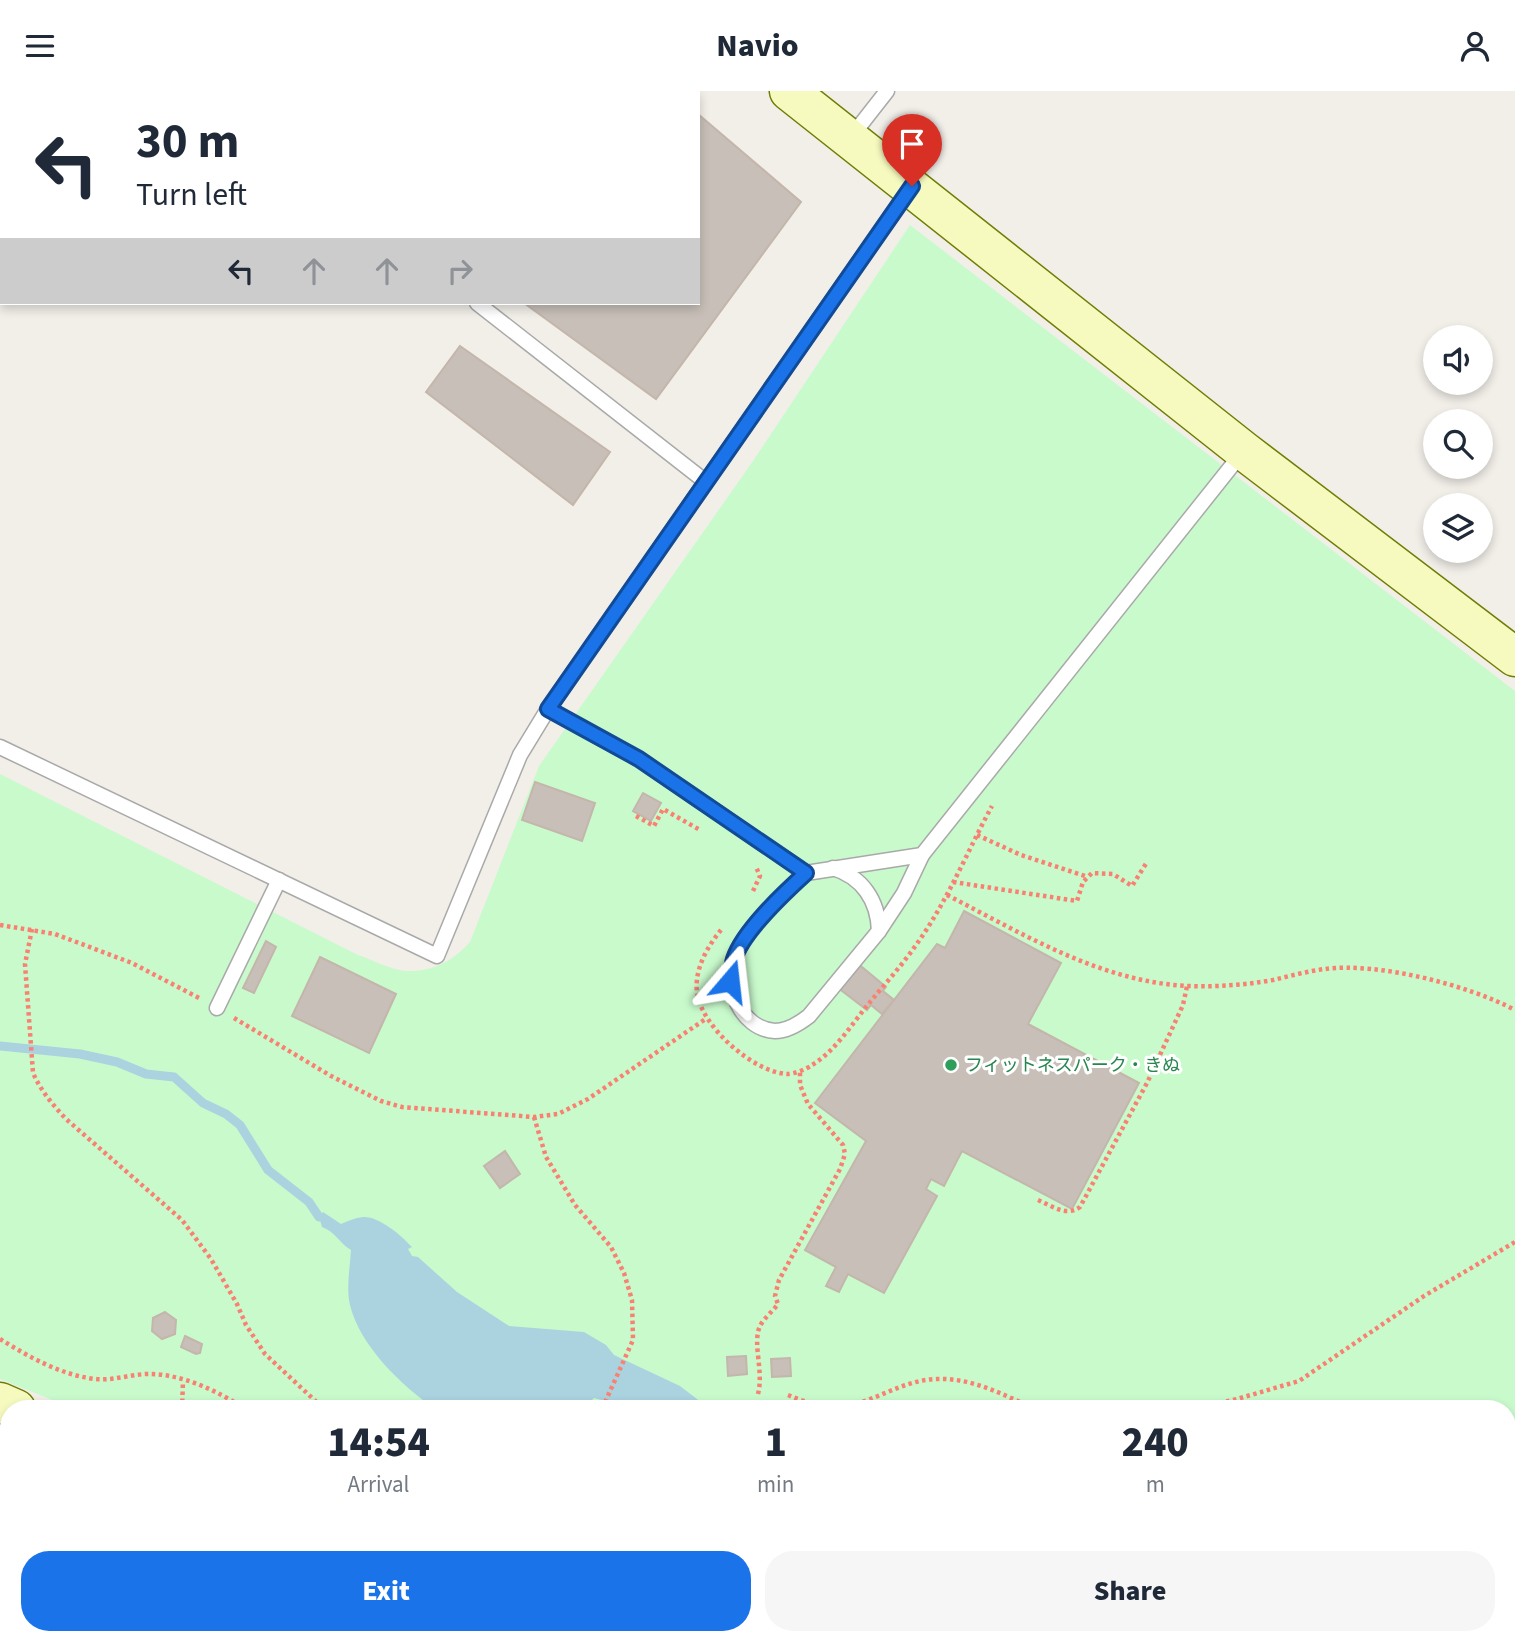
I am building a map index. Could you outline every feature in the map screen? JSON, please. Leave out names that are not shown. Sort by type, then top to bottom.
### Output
[{"type":"street","points":[[789,91],[1244,451],[1515,657]]},
{"type":"lane","points":[[850,138],[887,91]]},
{"type":"lane","points":[[0,747],[437,956],[520,755],[548,709],[912,186]]},
{"type":"lane","points":[[480,305],[706,482]]},
{"type":"lane","points":[[922,855],[806,873],[771,907],[751,931],[735,957],[730,981],[739,1008],[752,1023],[775,1031],[795,1026],[809,1016],[878,931],[904,893],[922,855],[1244,451]]},
{"type":"lane","points":[[548,709],[639,759],[806,873]]},
{"type":"lane","points":[[831,868],[848,873],[863,885],[874,903],[878,931]]},
{"type":"lane","points":[[217,1008],[279,880]]},
{"type":"path","points":[[977,835],[1021,855],[1088,877]]},
{"type":"path","points":[[953,882],[1077,901],[1083,882],[1092,873],[1113,874],[1132,886],[1147,862]]},
{"type":"path","points":[[947,895],[1057,951],[1148,982],[1230,986],[1324,969],[1363,968],[1387,970],[1443,983],[1515,1010]]},
{"type":"path","points":[[0,925],[55,933],[132,963],[217,1008],[331,1076],[381,1101],[402,1107],[534,1117],[558,1114],[587,1099],[707,1018]]},
{"type":"path","points":[[32,929],[25,964],[33,1073],[51,1103],[66,1119],[182,1220],[211,1259],[260,1348],[315,1400]]},
{"type":"path","points":[[1038,1200],[1066,1212],[1080,1207],[1147,1083],[1183,1005],[1187,986]]},
{"type":"path","points":[[758,1394],[762,1380],[757,1340],[760,1326],[778,1304],[775,1296],[779,1280],[840,1170],[845,1154],[843,1145],[807,1104],[800,1085],[800,1070]]},
{"type":"path","points":[[534,1117],[546,1157],[575,1205],[611,1247],[624,1273],[632,1300],[634,1327],[629,1350],[606,1400]]},
{"type":"path","points":[[1232,1400],[1299,1381],[1424,1296],[1515,1241]]},
{"type":"path","points":[[0,1339],[46,1364],[76,1375],[97,1379],[152,1374],[209,1389],[229,1400]]},
{"type":"path","points":[[864,1400],[917,1381],[959,1380],[991,1389],[1015,1400]]},
{"type":"path","points":[[182,1400],[183,1381]]},
{"type":"path","points":[[788,1395],[806,1400]]},
{"type":"green space","name":"フィットネスパーク・きぬ","points":[[910,225],[1515,691],[1515,1400],[52,1400],[0,1379],[0,774],[358,955],[406,971],[434,967],[457,955],[470,942],[539,766],[753,461]]},
{"type":"water","points":[[323,1212],[341,1224],[363,1217],[383,1223],[412,1247],[408,1249],[412,1256],[418,1257],[457,1292],[509,1326],[584,1332],[606,1345],[614,1355],[680,1386],[698,1400],[424,1400],[396,1376],[372,1350],[363,1335],[355,1320],[349,1298],[351,1250],[322,1227],[319,1217]]},
{"type":"building","points":[[700,116],[801,202],[656,399],[527,305],[700,305]]},
{"type":"building","points":[[460,346],[610,452],[573,505],[426,392]]},
{"type":"building","points":[[535,782],[595,803],[582,841],[522,820]]},
{"type":"building","points":[[643,793],[661,803],[651,821],[633,811]]},
{"type":"building","points":[[964,911],[1061,963],[1028,1024],[1139,1083],[1072,1209],[962,1151],[944,1186],[931,1179],[926,1189],[937,1196],[884,1293],[848,1274],[839,1292],[826,1286],[836,1267],[805,1250],[866,1141],[815,1103],[937,944],[945,948]]},
{"type":"building","points":[[266,941],[276,947],[254,993],[243,988]]},
{"type":"building","points":[[320,957],[396,994],[369,1053],[292,1016]]},
{"type":"building","points":[[856,962],[886,987],[883,991],[894,1000],[882,1014],[871,1005],[867,1010],[837,987]]},
{"type":"building","points":[[505,1151],[520,1174],[500,1188],[484,1166]]},
{"type":"building","points":[[165,1312],[176,1320],[175,1334],[162,1339],[152,1331],[153,1318]]},
{"type":"building","points":[[185,1336],[202,1344],[200,1353],[196,1354],[181,1347]]},
{"type":"building","points":[[746,1356],[747,1374],[728,1376],[727,1357]]},
{"type":"building","points":[[790,1358],[791,1376],[772,1377],[771,1359]]},
{"type":"waterway","points":[[0,1046],[80,1054],[117,1062],[146,1074],[174,1077],[203,1103],[226,1114],[240,1125],[268,1170],[309,1202],[319,1217]]},
{"type":"place","name":"フィットネスパーク・きぬ","points":[[951,1065]]},
{"type":"route","points":[[730,981],[735,957],[751,931],[778,899],[806,873],[639,759],[548,709],[912,186]]}]
